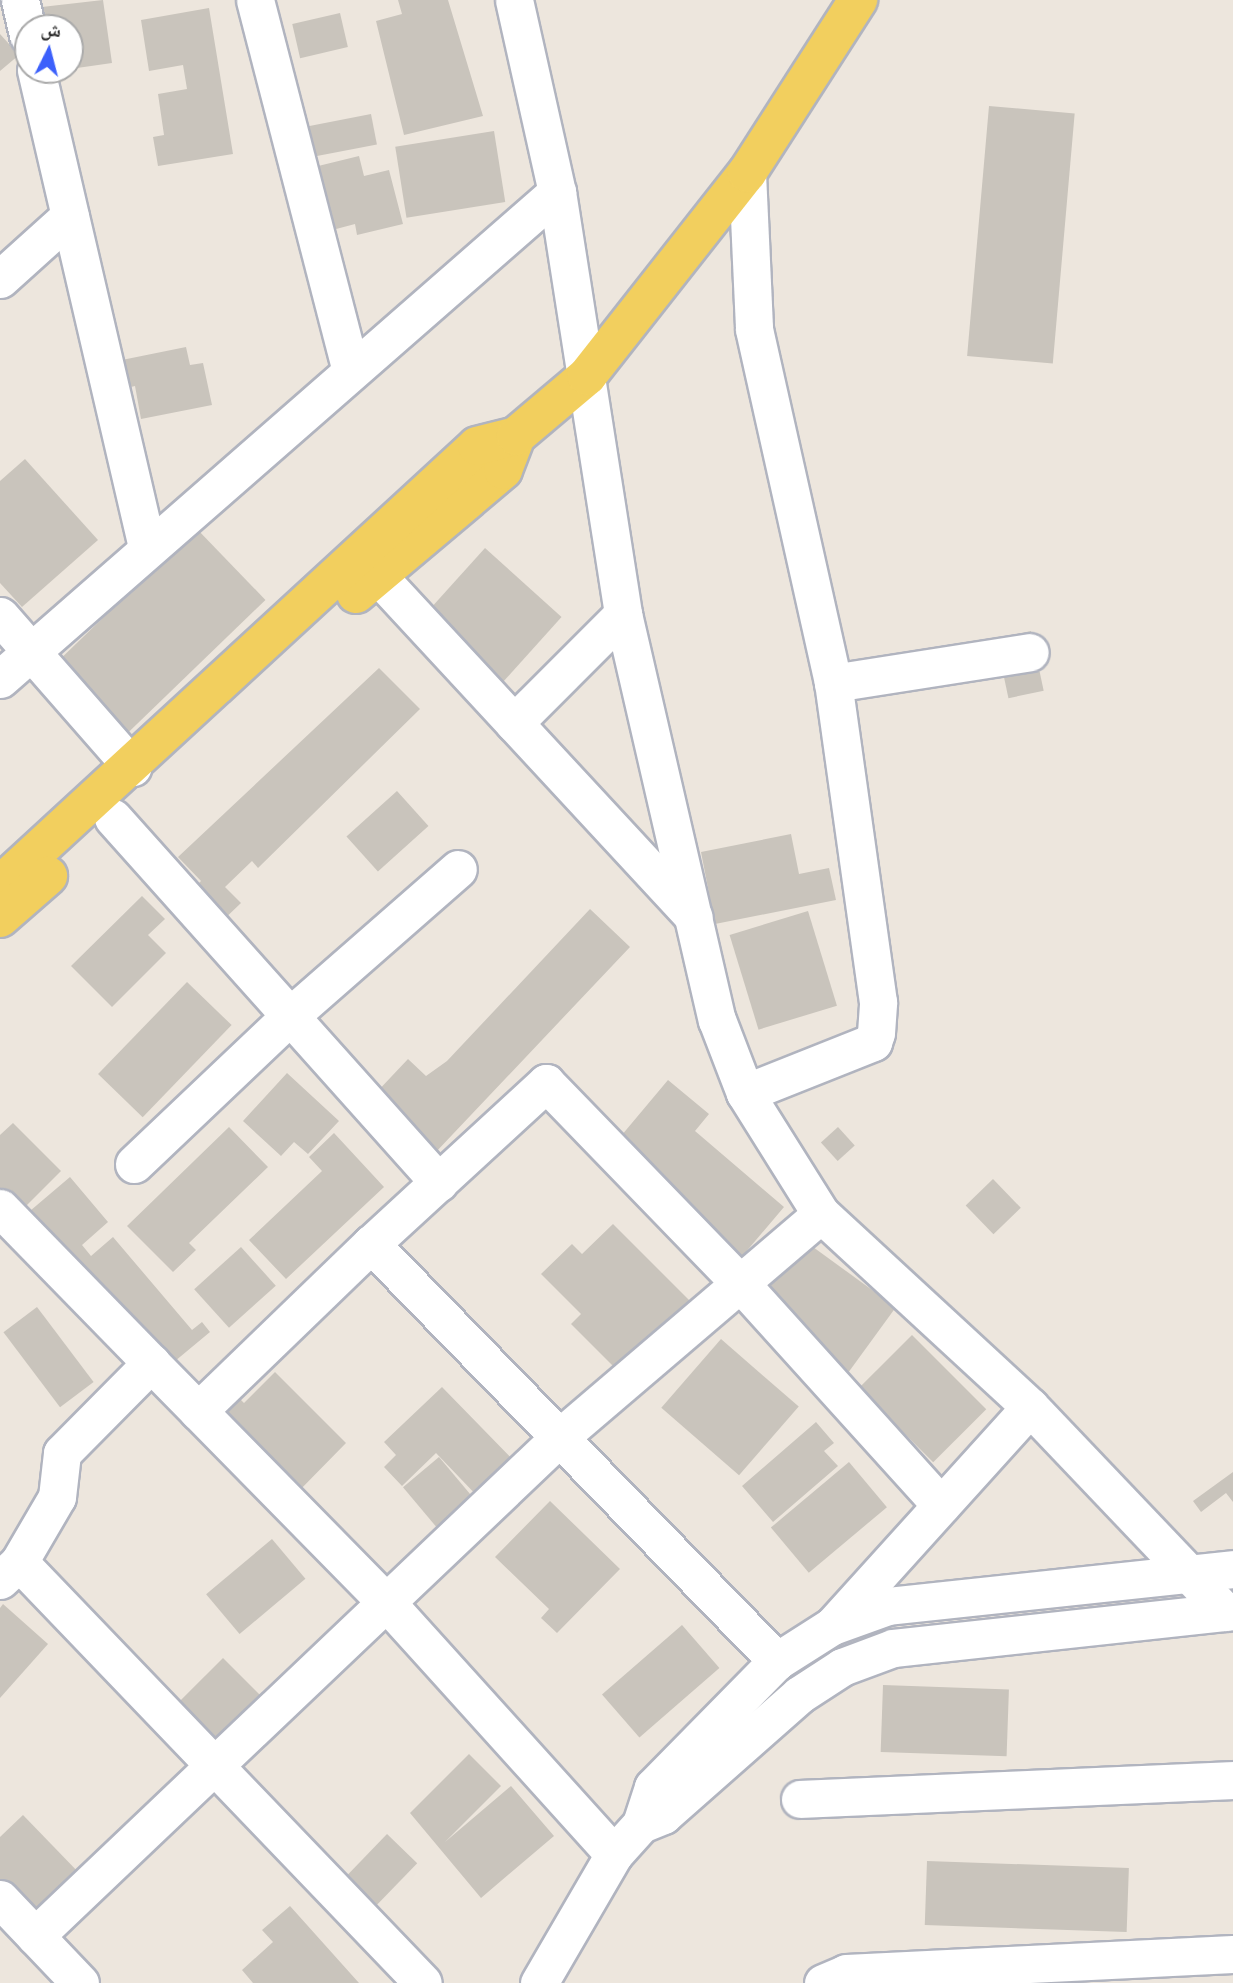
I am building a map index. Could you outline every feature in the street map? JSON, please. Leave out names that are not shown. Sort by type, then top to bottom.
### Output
[{"type":"main road","points":[[0,885],[132,767],[477,446],[516,436],[587,376],[747,173],[858,0]]},
{"type":"main road","points":[[0,918],[377,575],[503,470],[516,436]]},
{"type":"street","points":[[255,0],[351,368]]},
{"type":"street","points":[[514,0],[557,192],[623,614],[717,1020],[745,1093],[821,1214],[1030,1407],[1191,1577],[1229,1611]]},
{"type":"street","points":[[39,84],[147,548]]},
{"type":"street","points":[[745,1093],[873,1042],[878,1002],[833,683],[754,329],[747,173]]},
{"type":"street","points":[[0,679],[351,368],[557,192]]},
{"type":"street","points":[[0,279],[70,216]]},
{"type":"street","points":[[377,575],[695,918]]},
{"type":"street","points":[[513,723],[623,614]]},
{"type":"street","points":[[0,616],[132,767]]},
{"type":"street","points":[[833,683],[1030,652]]},
{"type":"street","points":[[113,818],[439,1182]]},
{"type":"street","points":[[134,1164],[290,1016],[458,869]]},
{"type":"street","points":[[198,1411],[371,1244],[546,1083],[742,1285],[941,1505]]},
{"type":"street","points":[[0,1208],[386,1602],[614,1854]]},
{"type":"street","points":[[35,1936],[560,1437],[742,1285],[821,1214]]},
{"type":"street","points":[[371,1244],[778,1661]]},
{"type":"street","points":[[151,1363],[62,1453],[57,1497],[10,1571],[213,1767],[422,1983]]},
{"type":"street","points":[[832,1626],[1030,1407]]},
{"type":"street","points":[[539,1983],[614,1854],[641,1824],[653,1787],[778,1661],[832,1626],[888,1606],[1191,1577],[1232,1569]]},
{"type":"street","points":[[641,1824],[663,1815],[799,1695],[842,1667],[893,1647],[1229,1611]]},
{"type":"street","points":[[800,1799],[1233,1780]]},
{"type":"street","points":[[0,1899],[80,1983]]},
{"type":"street","points":[[823,1983],[846,1973],[1233,1954]]},
{"type":"building","points":[[103,0],[112,63],[84,67],[84,14],[34,14],[33,8]]},
{"type":"building","points":[[398,0],[448,0],[483,116],[404,135],[376,21],[402,14]]},
{"type":"building","points":[[209,8],[233,154],[158,166],[153,137],[164,135],[158,94],[187,89],[183,65],[149,71],[141,20]]},
{"type":"building","points":[[340,13],[348,47],[300,58],[292,24]]},
{"type":"building","points":[[0,34],[14,49],[14,59],[0,71]]},
{"type":"building","points":[[989,106],[1075,113],[1053,364],[967,356]]},
{"type":"building","points":[[371,114],[377,144],[301,159],[295,129]]},
{"type":"building","points":[[494,131],[505,202],[406,218],[395,147]]},
{"type":"building","points":[[359,156],[364,176],[389,170],[403,224],[357,235],[355,224],[321,233],[306,169]]},
{"type":"building","points":[[186,347],[190,365],[203,363],[212,405],[141,419],[135,386],[118,390],[112,362]]},
{"type":"building","points":[[25,459],[98,540],[22,607],[0,583],[0,481]]},
{"type":"building","points":[[196,528],[265,600],[117,744],[47,672]]},
{"type":"building","points":[[485,548],[562,617],[499,686],[423,617]]},
{"type":"building","points":[[1031,631],[1044,691],[1008,698],[996,638]]},
{"type":"building","points":[[379,668],[420,709],[258,868],[252,861],[225,887],[241,903],[218,925],[187,895],[201,881],[178,857]]},
{"type":"building","points":[[397,791],[428,826],[378,871],[346,837]]},
{"type":"building","points":[[791,834],[799,874],[829,868],[836,900],[715,924],[701,852]]},
{"type":"building","points":[[142,896],[165,919],[148,935],[166,953],[112,1007],[71,966]]},
{"type":"building","points":[[590,909],[630,947],[435,1153],[374,1095],[408,1059],[426,1076],[447,1061]]},
{"type":"building","points":[[808,911],[837,1006],[759,1030],[730,935]]},
{"type":"building","points":[[187,982],[232,1025],[143,1117],[98,1074]]},
{"type":"building","points":[[287,1073],[339,1121],[308,1154],[294,1142],[281,1156],[243,1121]]},
{"type":"building","points":[[668,1080],[709,1114],[695,1131],[784,1207],[734,1266],[681,1222],[693,1207],[616,1142]]},
{"type":"building","points":[[13,1123],[61,1171],[11,1221],[0,1210],[0,1135]]},
{"type":"building","points":[[229,1127],[268,1167],[189,1243],[196,1250],[173,1272],[127,1226]]},
{"type":"building","points":[[838,1127],[855,1146],[838,1161],[821,1142]]},
{"type":"building","points":[[334,1133],[384,1187],[286,1279],[249,1240],[322,1171],[309,1157]]},
{"type":"building","points":[[70,1177],[108,1222],[82,1245],[91,1256],[113,1237],[192,1330],[202,1322],[210,1332],[151,1381],[17,1222]]},
{"type":"building","points":[[993,1179],[1021,1208],[993,1234],[966,1205]]},
{"type":"building","points":[[613,1224],[690,1301],[619,1372],[571,1324],[581,1314],[541,1274],[572,1244],[582,1254]]},
{"type":"building","points":[[802,1239],[896,1307],[847,1374],[753,1306]]},
{"type":"building","points":[[241,1247],[276,1286],[229,1328],[194,1289]]},
{"type":"building","points":[[37,1307],[94,1382],[60,1407],[3,1332]]},
{"type":"building","points":[[912,1335],[986,1409],[933,1462],[859,1388]]},
{"type":"building","points":[[721,1339],[799,1407],[739,1475],[661,1408]]},
{"type":"building","points":[[275,1372],[346,1443],[295,1495],[203,1424],[234,1393],[244,1403]]},
{"type":"building","points":[[442,1387],[519,1466],[482,1501],[436,1453],[402,1486],[384,1467],[396,1455],[384,1442]]},
{"type":"building","points":[[816,1422],[834,1443],[824,1451],[838,1466],[773,1522],[742,1486]]},
{"type":"building","points":[[439,1457],[479,1504],[443,1535],[403,1487]]},
{"type":"building","points":[[849,1462],[887,1507],[809,1573],[771,1528]]},
{"type":"building","points":[[1233,1472],[1233,1502],[1226,1493],[1201,1512],[1193,1501]]},
{"type":"building","points":[[550,1501],[620,1569],[557,1633],[541,1618],[549,1609],[495,1557]]},
{"type":"building","points":[[272,1539],[305,1579],[240,1634],[206,1594]]},
{"type":"building","points":[[3,1604],[48,1644],[0,1698],[0,1608]]},
{"type":"building","points":[[682,1625],[719,1668],[639,1738],[602,1695]]},
{"type":"building","points":[[223,1658],[264,1699],[204,1759],[163,1718]]},
{"type":"building","points":[[883,1685],[1009,1689],[1007,1756],[881,1752]]},
{"type":"building","points":[[469,1754],[501,1786],[445,1842],[511,1786],[554,1836],[481,1898],[410,1813]]},
{"type":"building","points":[[23,1815],[82,1876],[33,1924],[0,1891],[0,1837]]},
{"type":"building","points":[[387,1834],[417,1863],[369,1913],[339,1884]]},
{"type":"building","points":[[927,1861],[1129,1868],[1127,1932],[925,1925]]},
{"type":"building","points":[[290,1906],[359,1983],[253,1983],[242,1970],[273,1942],[262,1930]]}]
